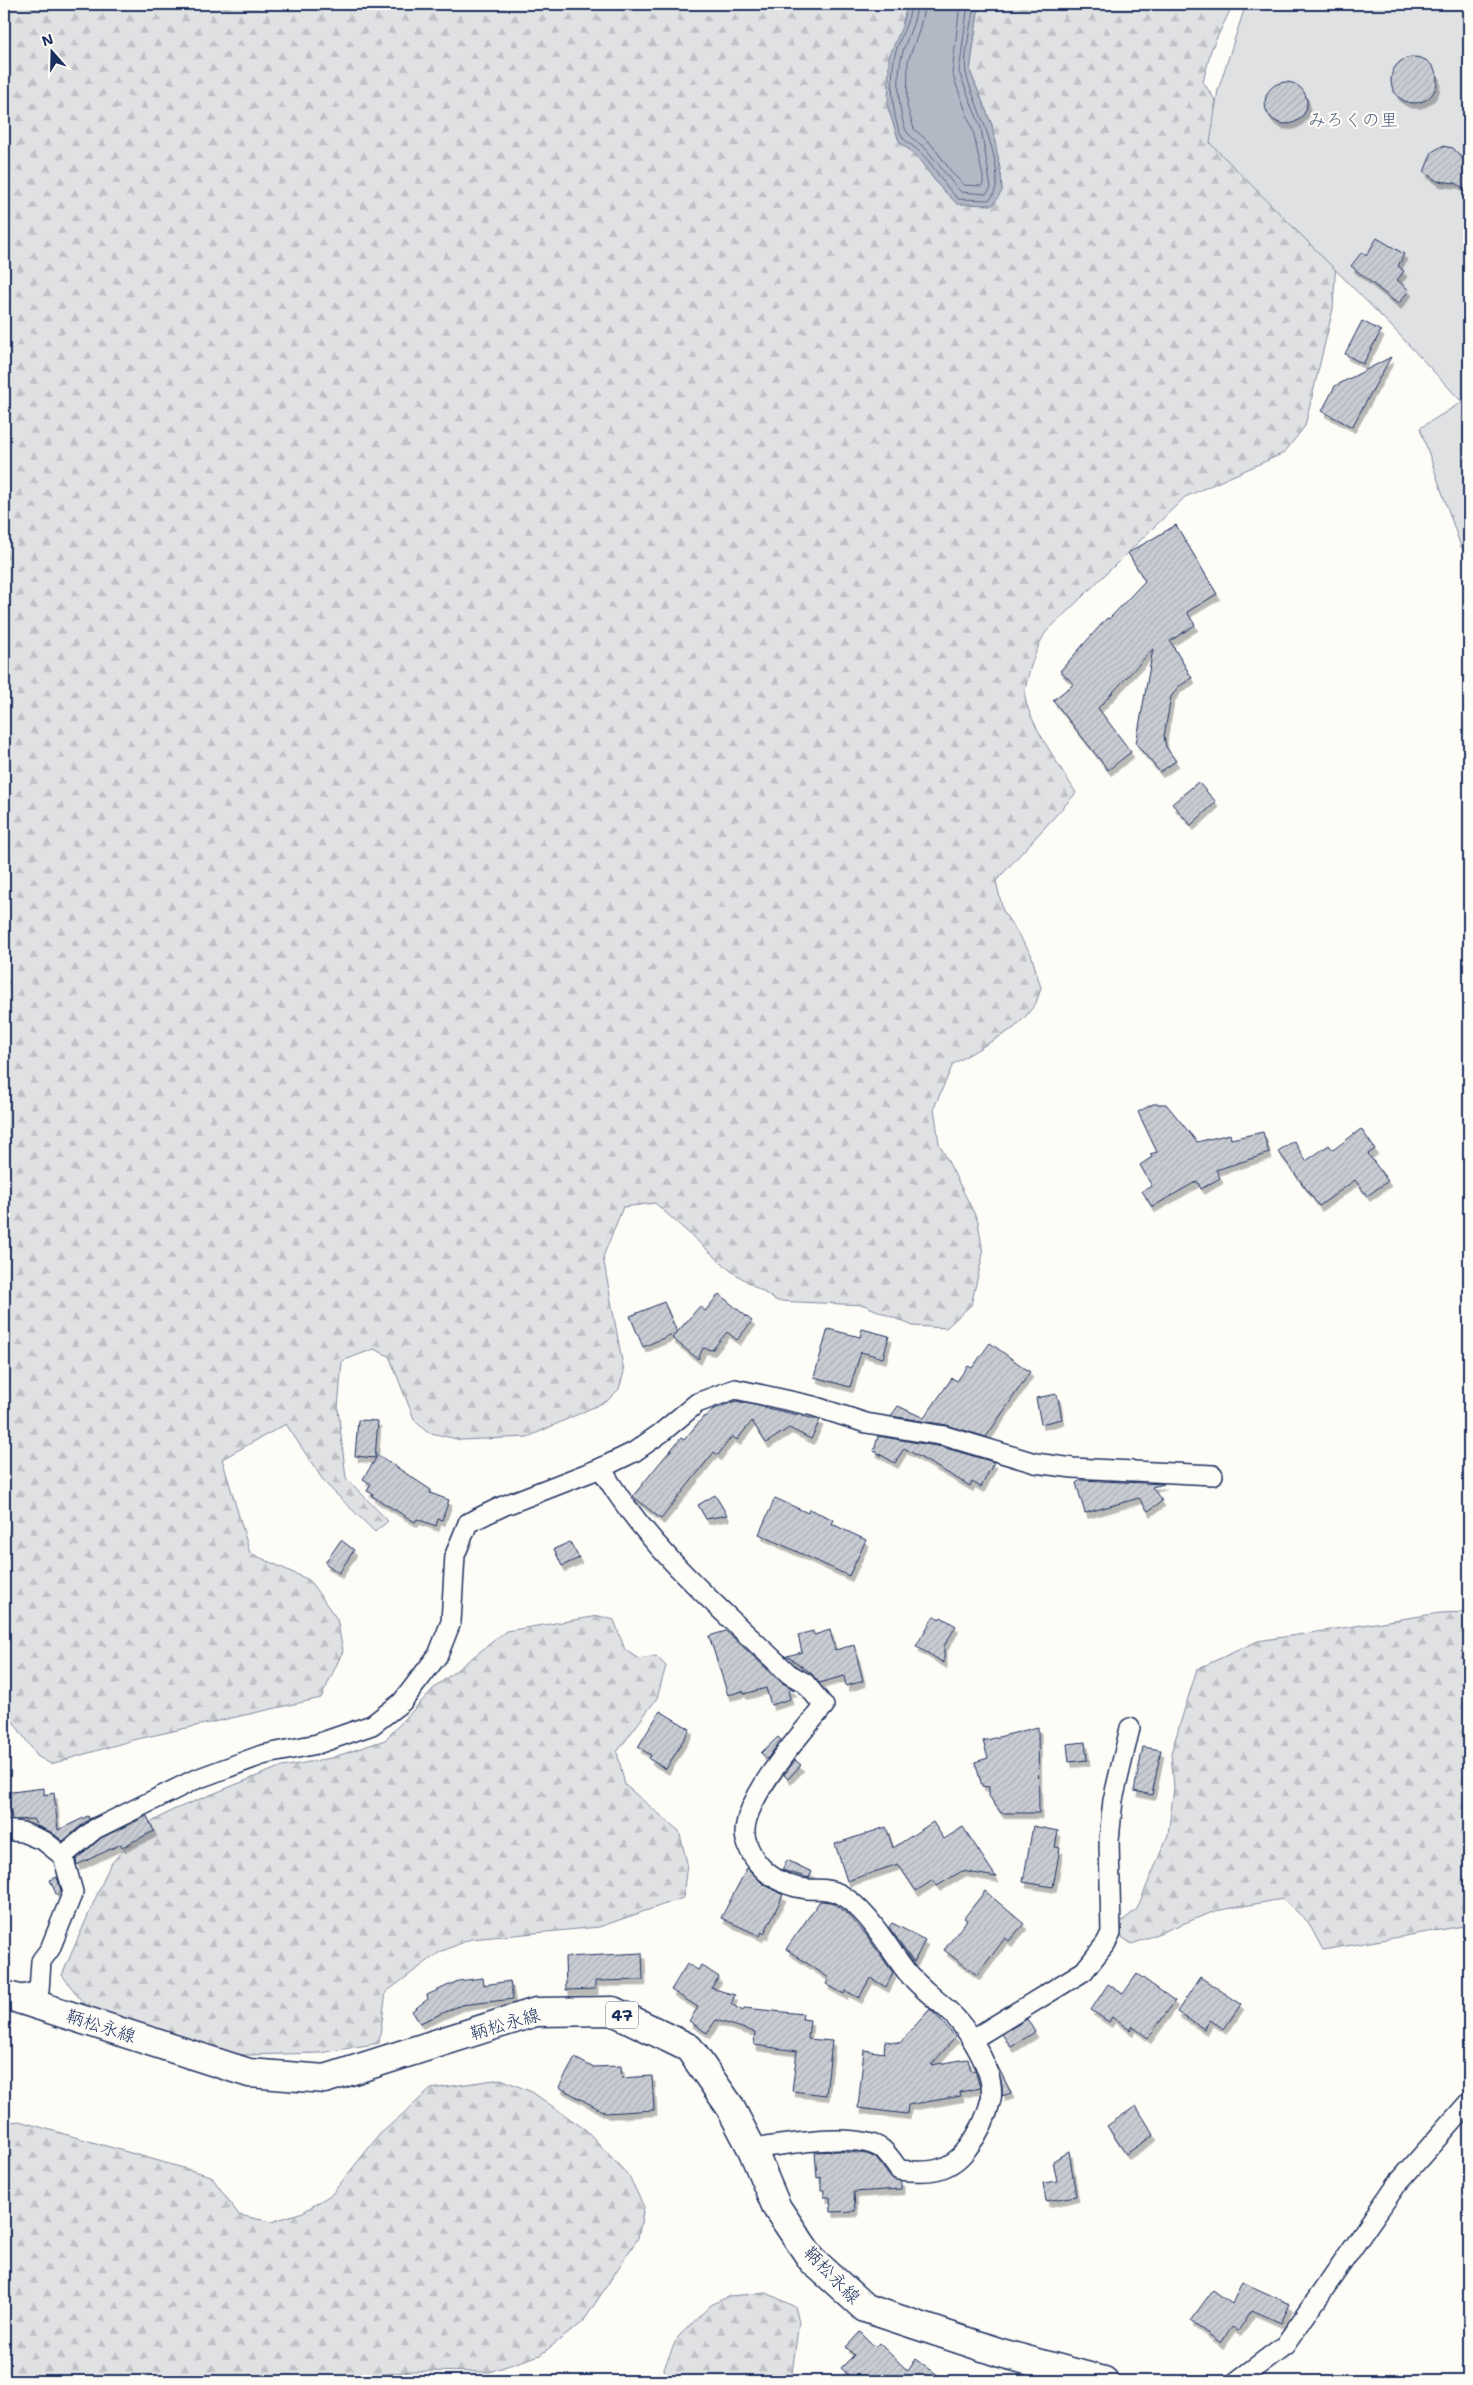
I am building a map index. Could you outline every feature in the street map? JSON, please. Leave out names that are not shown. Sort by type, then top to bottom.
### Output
[{"type":"main road","name":"鞆松永線","points":[[8,1997],[249,2073],[324,2079],[536,2012],[612,2011],[689,2048],[729,2105],[752,2149],[777,2208],[812,2260],[865,2308],[1001,2353],[1104,2381]]},
{"type":"street","points":[[63,1856],[96,1828],[194,1780],[262,1755],[302,1748],[372,1726],[402,1702],[438,1655],[452,1622],[455,1556],[468,1522],[503,1506],[601,1468],[634,1452],[661,1433],[697,1403],[735,1389],[813,1406],[866,1423],[945,1436],[1035,1463],[1073,1468],[1213,1475]]},
{"type":"street","points":[[601,1468],[614,1489],[659,1549],[789,1674],[805,1683],[824,1706],[797,1737],[763,1783],[748,1819],[745,1839],[760,1868],[775,1879],[806,1889],[823,1889],[839,1894],[863,1913],[920,1987],[951,2013],[973,2039],[987,2071],[991,2097],[978,2135],[958,2161],[926,2173],[899,2170],[881,2149],[859,2141],[810,2141],[752,2149]]},
{"type":"street","points":[[973,2039],[1084,1971],[1106,1944],[1111,1933],[1109,1840],[1114,1800],[1130,1728]]},
{"type":"street","points":[[4,1830],[22,1832],[44,1841],[63,1856],[74,1892],[50,1949],[41,1960],[39,1991],[8,1997]]},
{"type":"street","points":[[1237,2381],[1285,2345],[1397,2184],[1469,2102]]},
{"type":"green space","points":[[4,4],[907,4],[888,108],[899,141],[918,158],[939,186],[1002,191],[992,125],[970,71],[979,4],[1233,4],[1211,50],[1203,82],[1253,156],[1336,260],[1333,309],[1305,426],[1284,453],[1185,497],[1046,632],[1032,664],[1025,690],[1028,708],[1039,732],[1076,793],[996,881],[1003,911],[1031,954],[1041,988],[1036,1003],[1014,1028],[953,1064],[934,1108],[939,1143],[978,1221],[983,1254],[971,1305],[946,1328],[913,1326],[864,1305],[777,1301],[731,1271],[655,1203],[623,1207],[603,1257],[624,1372],[619,1389],[607,1401],[528,1437],[461,1440],[427,1432],[415,1421],[389,1356],[374,1349],[342,1361],[338,1409],[346,1478],[388,1521],[375,1532],[325,1483],[286,1424],[222,1459],[250,1553],[309,1580],[337,1619],[343,1651],[321,1698],[133,1740],[51,1764],[37,1756],[8,1714],[4,1713]]},
{"type":"green space","name":"みろくの里","points":[[1246,4],[1469,4],[1469,555],[1461,547],[1420,428],[1462,402],[1392,327],[1210,143],[1218,90]]},
{"type":"green space","points":[[1469,1612],[1469,1925],[1323,1950],[1308,1922],[1283,1899],[1215,1911],[1132,1944],[1111,1930],[1137,1909],[1168,1835],[1174,1788],[1171,1753],[1197,1669],[1258,1641],[1440,1613]]},
{"type":"green space","points":[[599,1616],[614,1620],[625,1650],[639,1659],[656,1656],[666,1666],[657,1698],[617,1752],[625,1785],[679,1831],[687,1863],[683,1898],[599,1927],[471,1939],[440,1952],[386,1992],[379,2043],[320,2053],[246,2055],[210,2052],[93,2016],[62,1975],[110,1865],[143,1827],[173,1810],[277,1768],[331,1758],[385,1740],[434,1688],[506,1631]]},
{"type":"green space","points":[[501,2079],[532,2092],[586,2130],[629,2176],[644,2207],[638,2238],[583,2322],[540,2355],[489,2372],[411,2371],[329,2381],[4,2381],[4,2123],[19,2121],[211,2176],[239,2215],[271,2222],[303,2212],[332,2194],[379,2135],[431,2089]]},
{"type":"green space","points":[[767,2293],[795,2307],[799,2321],[791,2381],[666,2381],[664,2368],[677,2338],[711,2305],[729,2296]]},
{"type":"water","points":[[907,4],[979,4],[970,71],[992,125],[1001,175],[1002,191],[993,205],[957,204],[939,186],[918,158],[899,141],[888,108],[889,57],[902,26]]},
{"type":"building","points":[[1414,57],[1427,61],[1433,67],[1437,80],[1433,93],[1427,99],[1414,103],[1401,99],[1395,93],[1391,80],[1395,67],[1401,61]]},
{"type":"building","points":[[1290,82],[1298,85],[1304,91],[1307,103],[1304,115],[1298,121],[1282,124],[1274,121],[1268,115],[1265,99],[1268,91],[1274,85]]},
{"type":"building","points":[[1442,146],[1453,148],[1469,166],[1469,192],[1456,183],[1437,181],[1424,172],[1432,152]]},
{"type":"building","points":[[1377,238],[1404,254],[1398,266],[1404,271],[1397,280],[1409,290],[1398,304],[1351,266],[1362,252],[1366,256]]},
{"type":"building","points":[[1362,321],[1381,331],[1363,364],[1345,354]]},
{"type":"building","points":[[1391,357],[1352,427],[1322,411],[1335,386]]},
{"type":"building","points":[[1176,525],[1217,594],[1187,612],[1195,625],[1170,641],[1192,678],[1178,687],[1171,697],[1164,736],[1166,747],[1176,761],[1160,772],[1136,744],[1153,649],[1098,708],[1131,752],[1108,770],[1053,700],[1074,684],[1060,671],[1107,618],[1109,619],[1145,581],[1128,553]]},
{"type":"building","points":[[1198,782],[1216,802],[1191,825],[1172,804]]},
{"type":"building","points":[[1153,1104],[1166,1104],[1197,1142],[1230,1134],[1231,1139],[1263,1132],[1269,1153],[1216,1170],[1220,1178],[1201,1189],[1197,1181],[1152,1207],[1142,1191],[1152,1186],[1140,1165],[1152,1157],[1150,1154],[1157,1152],[1138,1112]]},
{"type":"building","points":[[1361,1129],[1375,1149],[1368,1154],[1388,1181],[1367,1196],[1355,1180],[1319,1206],[1278,1151],[1294,1141],[1306,1161],[1329,1145],[1333,1150]]},
{"type":"building","points":[[719,1294],[752,1321],[737,1340],[727,1332],[712,1350],[703,1348],[698,1359],[672,1338],[700,1306],[705,1311]]},
{"type":"building","points":[[664,1302],[677,1332],[643,1347],[630,1316]]},
{"type":"building","points":[[828,1329],[860,1337],[862,1329],[889,1336],[883,1358],[861,1352],[850,1387],[814,1377]]},
{"type":"building","points":[[990,1343],[1030,1372],[986,1437],[947,1425],[891,1416],[898,1406],[924,1418],[952,1378],[957,1381],[968,1366],[972,1368]]},
{"type":"building","points":[[1057,1394],[1062,1419],[1041,1424],[1036,1398]]},
{"type":"building","points":[[736,1401],[820,1420],[811,1439],[789,1428],[766,1443],[752,1421],[737,1440],[732,1436],[718,1455],[714,1452],[661,1519],[633,1496],[681,1438],[684,1440],[704,1416],[706,1417],[712,1410]]},
{"type":"building","points":[[358,1420],[378,1421],[375,1458],[355,1456]]},
{"type":"building","points":[[878,1436],[942,1447],[994,1462],[981,1487],[972,1482],[970,1486],[904,1448],[895,1463],[874,1451]]},
{"type":"building","points":[[378,1455],[431,1490],[430,1493],[449,1500],[442,1520],[438,1519],[436,1526],[417,1519],[415,1522],[367,1491],[371,1484],[363,1479]]},
{"type":"building","points":[[1081,1480],[1164,1484],[1152,1487],[1162,1501],[1148,1511],[1139,1498],[1085,1513],[1076,1483]]},
{"type":"building","points":[[715,1495],[727,1515],[706,1519],[698,1505]]},
{"type":"building","points":[[775,1498],[808,1513],[809,1509],[834,1520],[832,1524],[866,1540],[849,1576],[759,1534]]},
{"type":"building","points":[[341,1540],[354,1550],[339,1573],[325,1563]]},
{"type":"building","points":[[570,1542],[579,1558],[562,1566],[554,1549]]},
{"type":"building","points":[[934,1616],[940,1619],[941,1617],[956,1626],[944,1646],[944,1663],[916,1646]]},
{"type":"building","points":[[830,1630],[835,1650],[854,1645],[863,1681],[846,1686],[844,1676],[819,1683],[811,1673],[787,1656],[802,1652],[798,1635],[813,1631],[814,1635]]},
{"type":"building","points":[[726,1631],[781,1682],[794,1690],[788,1691],[790,1699],[771,1705],[766,1688],[744,1694],[743,1691],[728,1695],[709,1636]]},
{"type":"building","points":[[660,1711],[690,1729],[666,1769],[649,1759],[651,1755],[638,1747]]},
{"type":"building","points":[[1038,1727],[1039,1813],[1001,1813],[989,1796],[989,1787],[982,1786],[975,1762],[988,1758],[983,1741]]},
{"type":"building","points":[[778,1737],[781,1740],[767,1759],[761,1753]]},
{"type":"building","points":[[1085,1742],[1087,1760],[1069,1762],[1067,1744]]},
{"type":"building","points":[[1143,1747],[1161,1750],[1152,1795],[1134,1791]]},
{"type":"building","points":[[795,1760],[801,1765],[788,1779],[784,1775]]},
{"type":"building","points":[[44,1788],[44,1795],[54,1793],[58,1830],[88,1816],[89,1819],[100,1814],[88,1820],[63,1841],[51,1832],[37,1826],[33,1819],[12,1820],[11,1811],[4,1812],[4,1793]]},
{"type":"building","points":[[147,1816],[154,1831],[122,1847],[121,1844],[77,1865],[76,1860],[101,1838]]},
{"type":"building","points":[[933,1822],[944,1839],[963,1827],[996,1877],[962,1871],[937,1886],[933,1880],[916,1891],[898,1864],[847,1881],[835,1844],[886,1827],[893,1848]]},
{"type":"building","points":[[1033,1826],[1058,1831],[1055,1847],[1060,1848],[1053,1887],[1023,1882]]},
{"type":"building","points":[[787,1860],[812,1872],[809,1878],[782,1870]]},
{"type":"building","points":[[747,1868],[762,1883],[783,1895],[764,1934],[762,1932],[760,1936],[721,1918]]},
{"type":"building","points":[[57,1877],[61,1891],[57,1896],[50,1880]]},
{"type":"building","points":[[985,1891],[1024,1924],[1009,1941],[1005,1938],[977,1975],[944,1950],[967,1920],[964,1918]]},
{"type":"building","points":[[820,1901],[831,1902],[848,1914],[867,1936],[893,1973],[886,1987],[870,1978],[859,1998],[846,1991],[844,1994],[826,1984],[829,1978],[786,1949]]},
{"type":"building","points":[[892,1923],[925,1940],[914,1962],[889,1927]]},
{"type":"building","points":[[642,1953],[643,1980],[595,1981],[595,1989],[566,1990],[565,1957]]},
{"type":"building","points":[[687,1964],[698,1970],[701,1965],[719,1977],[711,1988],[735,1995],[731,2004],[743,2011],[744,2008],[803,2014],[802,2019],[810,2020],[808,2039],[832,2041],[826,2095],[792,2091],[797,2051],[754,2045],[755,2032],[716,2020],[707,2033],[689,2021],[698,2007],[671,1990]]},
{"type":"building","points":[[1137,1974],[1175,2001],[1148,2038],[1132,2026],[1130,2030],[1112,2017],[1109,2022],[1091,2010],[1108,1984],[1123,1994]]},
{"type":"building","points":[[1200,1977],[1241,2004],[1224,2029],[1210,2020],[1204,2029],[1177,2012]]},
{"type":"building","points":[[483,1978],[484,1985],[510,1981],[513,1999],[461,2005],[420,2023],[412,2011],[428,1999],[427,1995],[458,1981]]},
{"type":"building","points":[[930,2009],[956,2037],[931,2065],[968,2059],[971,2071],[975,2070],[980,2088],[960,2092],[961,2096],[908,2105],[907,2114],[858,2108],[864,2050],[884,2053],[885,2041],[900,2043]]},
{"type":"building","points":[[1027,2019],[1035,2032],[1011,2047],[1002,2034]]},
{"type":"building","points":[[575,2058],[592,2067],[621,2066],[622,2078],[652,2076],[654,2110],[606,2113],[559,2087]]},
{"type":"building","points":[[997,2065],[1011,2093],[1002,2096],[1002,2086]]},
{"type":"building","points":[[1136,2106],[1154,2135],[1126,2154],[1107,2126]]},
{"type":"building","points":[[838,2151],[867,2154],[876,2158],[890,2177],[901,2181],[901,2189],[854,2192],[855,2211],[831,2212],[830,2197],[824,2197],[824,2190],[821,2190],[821,2177],[817,2178],[815,2152]]},
{"type":"building","points":[[1069,2151],[1076,2196],[1046,2201],[1043,2183],[1057,2181],[1053,2161]]},
{"type":"building","points":[[1242,2282],[1290,2304],[1281,2323],[1252,2310],[1238,2331],[1232,2327],[1221,2343],[1190,2321],[1213,2290],[1232,2304]]},
{"type":"building","points":[[860,2332],[875,2347],[879,2343],[908,2371],[916,2359],[946,2381],[855,2381],[841,2368],[854,2355],[846,2347]]}]
